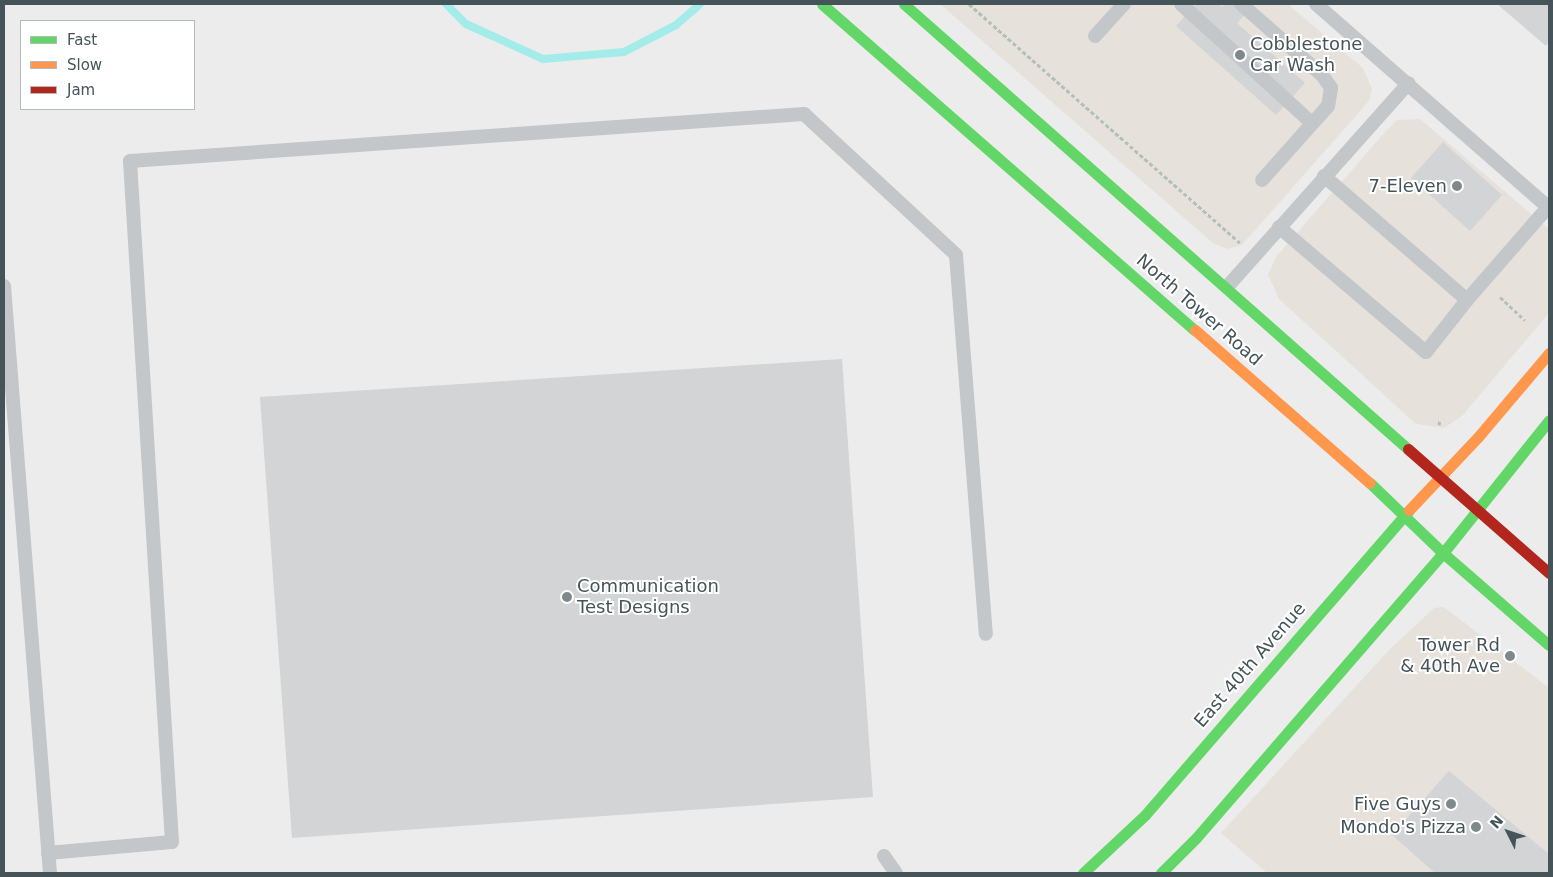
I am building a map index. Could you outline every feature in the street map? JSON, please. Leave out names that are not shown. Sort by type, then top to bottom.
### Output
[{"type":"main road","name":"North Tower Road","points":[[822,4],[1405,515],[1444,553],[1549,645]]},
{"type":"main road","name":"North Tower Road","points":[[904,4],[1549,573]]},
{"type":"main road","name":"East 40th Avenue","points":[[1083,873],[1145,815],[1405,515],[1549,353]]},
{"type":"main road","points":[[1161,873],[1196,838],[1444,553],[1549,420]]},
{"type":"lane","points":[[1095,36],[1124,4]]},
{"type":"lane","points":[[1181,4],[1312,123]]},
{"type":"lane","points":[[1242,4],[1322,75],[1331,88],[1328,106],[1262,180]]},
{"type":"lane","points":[[1279,227],[1426,352],[1467,300],[1549,206],[1316,4]]},
{"type":"lane","points":[[1227,287],[1324,176],[1409,83]]},
{"type":"lane","points":[[48,853],[172,842],[130,161],[804,114],[956,255],[986,634]]},
{"type":"lane","points":[[1324,176],[1467,300]]},
{"type":"lane","points":[[4,286],[50,873]]},
{"type":"lane","points":[[884,856],[896,873]]},
{"type":"path","points":[[969,4],[1236,240]]},
{"type":"path","points":[[1500,297],[1525,320]]},
{"type":"path","points":[[1439,426],[1440,419]]},
{"type":"shaded area","points":[[940,4],[1288,4],[1363,68],[1372,89],[1369,101],[1242,245],[1228,249],[1214,244]]},
{"type":"shaded area","points":[[1420,119],[1549,229],[1549,313],[1462,416],[1444,428],[1416,424],[1279,299],[1268,275],[1276,257],[1385,132],[1397,120]]},
{"type":"shaded area","points":[[1444,607],[1549,688],[1549,873],[1267,873],[1221,833],[1388,651],[1434,608]]},
{"type":"building","name":"Cobblestone Car Wash","points":[[1196,4],[1219,4],[1222,7],[1225,4],[1254,4],[1237,23],[1305,83],[1276,115],[1176,26]]},
{"type":"building","points":[[1497,4],[1549,4],[1549,42],[1546,46]]},
{"type":"building","name":"7-Eleven","points":[[1443,142],[1502,195],[1470,231],[1411,178]]},
{"type":"building","name":"Communication Test Designs","points":[[842,359],[873,797],[292,838],[260,397]]},
{"type":"building","points":[[1449,771],[1549,854],[1549,873],[1435,873],[1392,835]]},
{"type":"waterway","points":[[446,4],[466,24],[543,59],[624,52],[676,25],[700,4]]},
{"type":"traffic: fast","points":[[822,4],[1195,330]]},
{"type":"traffic: fast","points":[[904,4],[1408,449]]},
{"type":"traffic: fast","points":[[1161,873],[1196,838],[1443,553],[1549,420]]},
{"type":"traffic: fast","points":[[1370,483],[1443,553],[1549,645]]},
{"type":"traffic: fast","points":[[1083,873],[1145,815],[1409,510]]},
{"type":"traffic: slow","points":[[1195,330],[1370,483]]},
{"type":"traffic: slow","points":[[1409,510],[1478,437],[1549,353]]},
{"type":"traffic: jam","points":[[1408,449],[1549,573]]},
{"type":"place","name":"Cobblestone Car Wash","points":[[1240,55]]},
{"type":"place","name":"7-Eleven","points":[[1457,186]]},
{"type":"place","name":"Communication Test Designs","points":[[567,597]]},
{"type":"place","name":"Tower Rd & 40th Ave","points":[[1510,656]]},
{"type":"place","name":"Five Guys","points":[[1451,804]]},
{"type":"place","name":"Mondo's Pizza","points":[[1476,827]]}]
